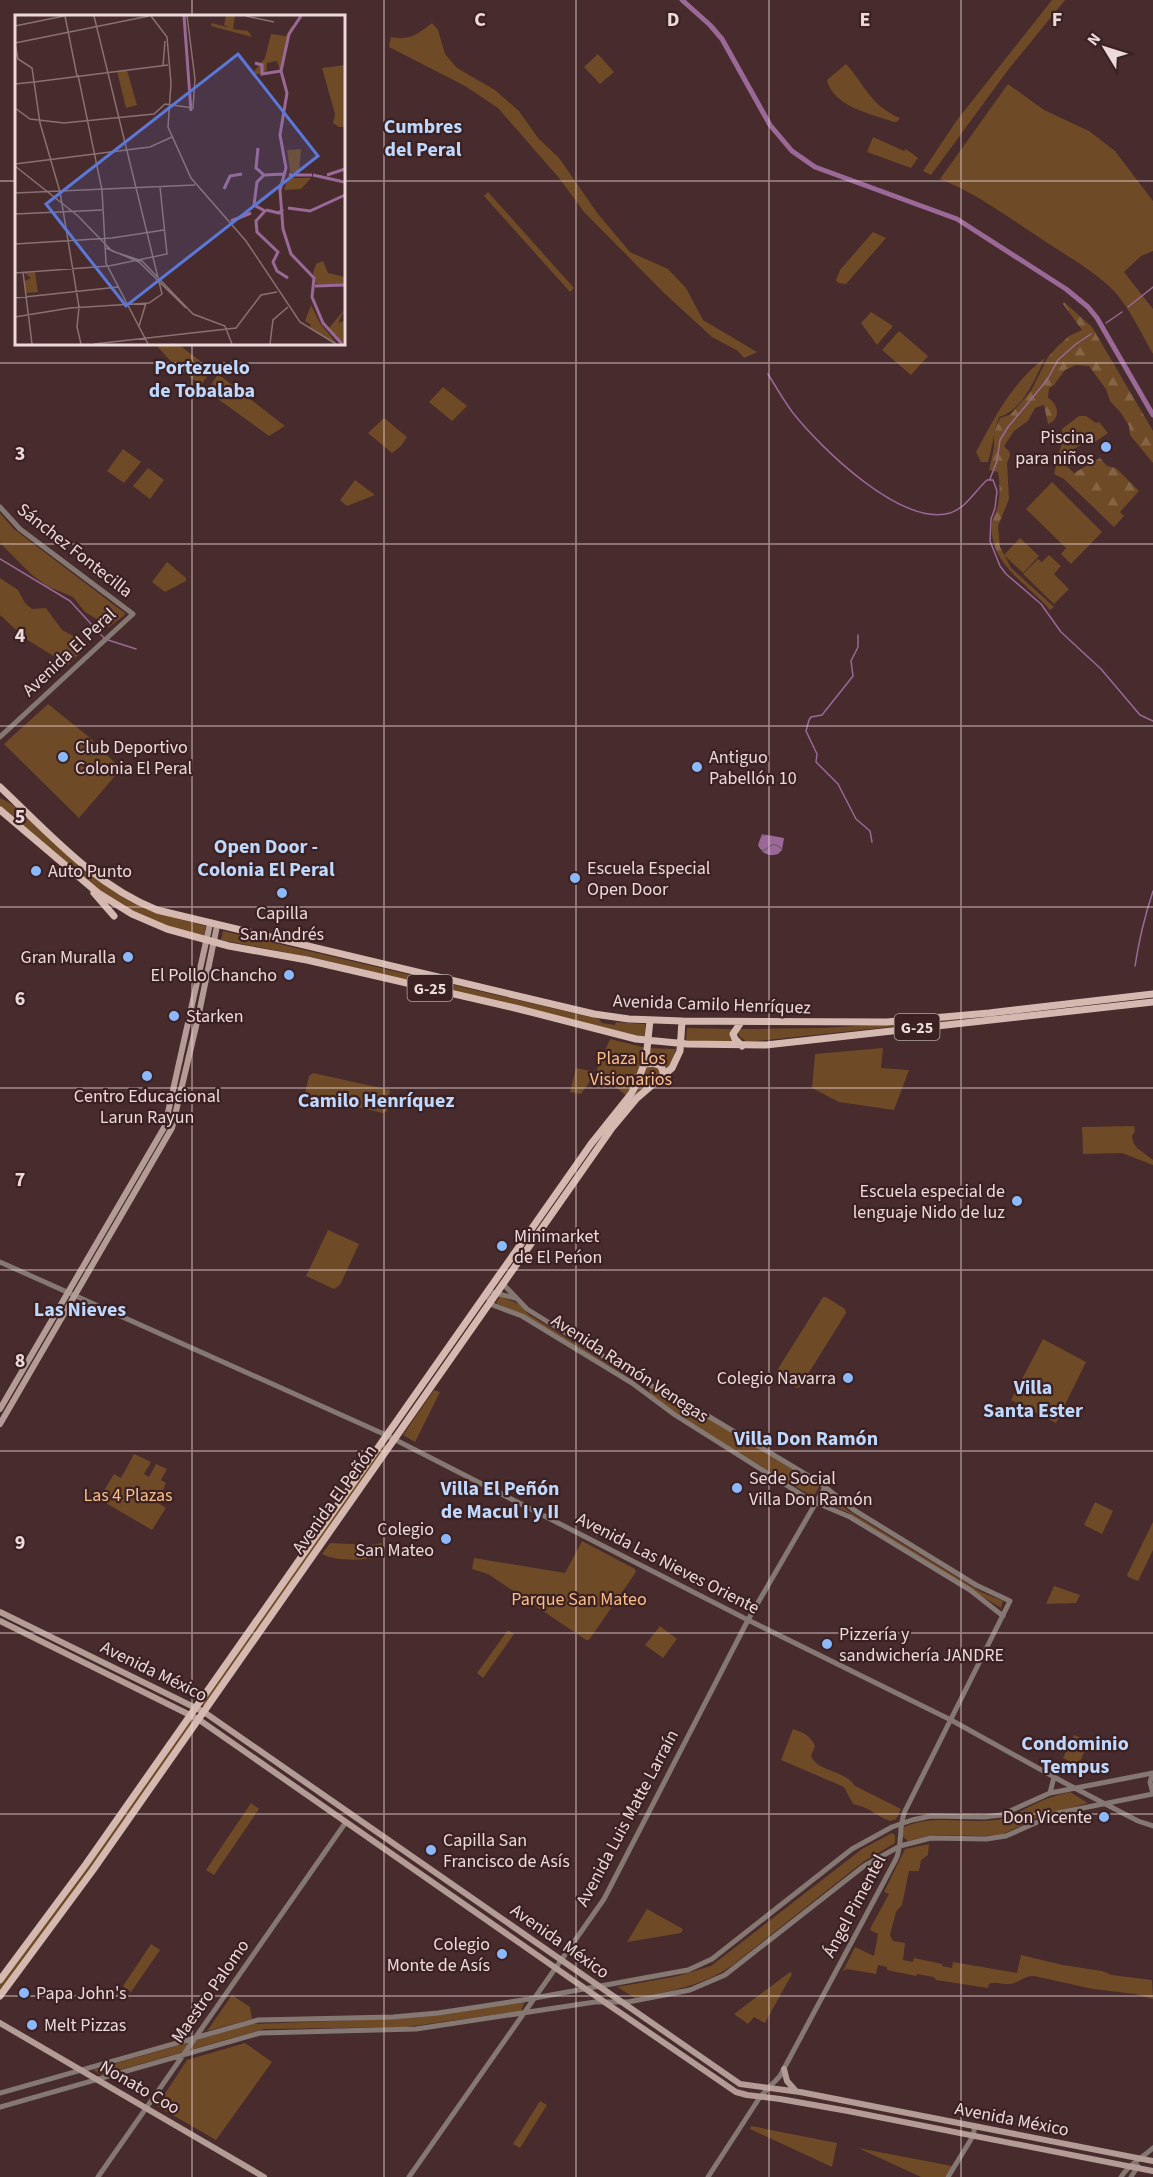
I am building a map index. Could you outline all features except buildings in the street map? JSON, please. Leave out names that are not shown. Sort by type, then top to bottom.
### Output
[{"type":"main road","name":"Avenida Camilo Henríquez","points":[[0,787],[86,868],[110,887],[137,902],[158,910],[606,1016],[682,1021],[887,1022],[1153,994]]},
{"type":"main road","name":"Avenida Camilo Henríquez","points":[[0,810],[28,832],[86,885],[114,904],[167,929],[210,941],[324,964],[526,1010],[616,1035],[648,1041],[742,1046],[786,1043],[1153,1002]]},
{"type":"main road","points":[[86,885],[114,916]]},
{"type":"main road","points":[[0,1424],[165,1126],[214,925]]},
{"type":"main road","name":"Avenida El Peñón","points":[[0,1996],[93,1870],[204,1712],[386,1435],[591,1144],[631,1094],[645,1064],[650,1020]]},
{"type":"main road","name":"Avenida El Peñón","points":[[0,1980],[86,1864],[195,1708],[395,1440],[619,1119],[637,1098],[675,1064],[681,1044],[682,1021]]},
{"type":"main road","points":[[741,1022],[733,1034],[742,1046]]},
{"type":"main road","points":[[645,1064],[660,1065],[663,1070],[662,1078]]},
{"type":"main road","points":[[0,1409],[73,1294]]},
{"type":"main road","name":"Avenida México","points":[[0,1612],[204,1712],[736,2082],[747,2086],[798,2092],[1153,2161]]},
{"type":"main road","name":"Avenida México","points":[[0,1622],[198,1719],[733,2090],[747,2095],[780,2099],[1153,2171]]},
{"type":"main road","name":"Nonato Coo","points":[[0,2023],[264,2177]]},
{"type":"main road","points":[[784,2069],[789,2085],[798,2092]]},
{"type":"street","name":"Sánchez Fontecilla","points":[[0,507],[20,530],[133,614]]},
{"type":"street","name":"Avenida El Peral","points":[[0,737],[133,614]]},
{"type":"street","name":"Avenida Las Nieves Oriente","points":[[0,1262],[386,1435],[748,1620],[951,1720],[1074,1788],[1153,1827]]},
{"type":"street","name":"Avenida Ramón Venegas","points":[[503,1284],[527,1309],[825,1487],[864,1516],[976,1585],[1010,1601]]},
{"type":"street","name":"Avenida Ramón Venegas","points":[[488,1291],[516,1299]]},
{"type":"street","points":[[488,1291],[489,1304]]},
{"type":"street","name":"Avenida Ramón Venegas","points":[[489,1304],[522,1316],[638,1387],[675,1415],[810,1500],[850,1517],[970,1590],[1003,1616]]},
{"type":"street","name":"Avenida Luis Matte Larraín","points":[[409,2177],[606,1895],[748,1620],[825,1487]]},
{"type":"street","name":"Ángel Pimentel","points":[[708,2177],[760,2097],[778,2079],[784,2069],[896,1859],[905,1811],[1010,1601]]},
{"type":"street","points":[[0,2093],[262,2019],[414,2015],[535,1998],[674,1973],[704,1964],[852,1849],[901,1823],[940,1815],[984,1817],[1001,1815],[1050,1794],[1153,1773],[1150,1782],[1153,1794],[1050,1815],[1006,1836],[986,1839],[931,1838],[900,1846],[864,1866],[718,1979],[681,1993],[621,2002],[603,2001],[471,2022],[406,2029],[260,2033],[0,2107]]},
{"type":"street","points":[[1050,1794],[1054,1777]]},
{"type":"street","points":[[1127,1815],[1126,1805],[1131,1798]]},
{"type":"street","name":"Maestro Palomo","points":[[98,2177],[346,1822]]},
{"type":"street","points":[[544,1984],[551,1995]]},
{"type":"street","points":[[948,2177],[973,2136],[975,2127]]},
{"type":"street","points":[[1121,2177],[1128,2166],[1141,2159],[1153,2148]]},
{"type":"street","points":[[1131,2177],[1141,2159]]},
{"type":"green space","points":[[1052,0],[1065,0],[1008,70],[931,175],[923,171],[957,120]]},
{"type":"green space","points":[[432,23],[438,30],[445,54],[457,68],[495,90],[519,111],[538,138],[559,158],[598,214],[630,252],[668,269],[686,288],[703,320],[757,352],[744,358],[738,351],[712,337],[664,293],[584,212],[559,178],[498,108],[465,86],[389,47],[391,37],[413,36]]},
{"type":"green space","points":[[598,54],[614,72],[600,84],[584,67]]},
{"type":"green space","points":[[846,64],[875,101],[900,118],[898,121],[894,122],[854,108],[837,97],[827,80]]},
{"type":"green space","points":[[1008,84],[1044,110],[1089,131],[1115,151],[1153,201],[1153,251],[1141,256],[1124,272],[1153,309],[1153,354],[1125,305],[1114,291],[1097,276],[993,207],[940,179]]},
{"type":"green space","points":[[873,137],[904,151],[906,149],[918,158],[911,168],[867,152]]},
{"type":"green space","points":[[488,192],[574,288],[570,292],[484,196]]},
{"type":"green space","points":[[873,232],[886,238],[846,284],[838,283],[836,280],[840,270]]},
{"type":"green space","points":[[1064,302],[1092,327],[1153,431],[1153,463],[1130,435],[1129,426],[1110,401],[1106,389],[1089,366],[1076,365],[1065,370],[1049,388],[1048,398],[1057,411],[1052,422],[1048,424],[1044,405],[1035,408],[1028,421],[1014,431],[1004,446],[1010,455],[1007,463],[1009,499],[998,526],[1000,547],[1011,568],[1054,607],[1050,610],[1011,572],[996,550],[992,537],[992,523],[998,505],[999,480],[998,472],[989,470],[994,448],[994,433],[1000,418],[1010,415],[1031,391],[1048,357],[1057,347],[1069,336],[1082,330],[1063,304]]},
{"type":"green space","points":[[871,312],[893,326],[877,345],[861,323]]},
{"type":"green space","points":[[899,331],[928,356],[911,375],[882,350]]},
{"type":"green space","points":[[156,345],[179,345],[212,370],[201,385],[175,366]]},
{"type":"green space","points":[[1045,358],[1021,401],[1015,408],[999,417],[988,462],[981,462],[976,452],[997,413],[1023,378]]},
{"type":"green space","points":[[218,374],[285,426],[269,436],[207,391]]},
{"type":"green space","points":[[443,387],[467,406],[452,421],[429,402]]},
{"type":"green space","points":[[1079,416],[1086,416],[1096,423],[1099,422],[1108,433],[1095,442],[1091,439],[1060,457],[1058,456],[1063,440],[1062,429]]},
{"type":"green space","points":[[384,418],[407,437],[392,453],[368,433]]},
{"type":"green space","points":[[123,449],[141,462],[124,483],[107,471]]},
{"type":"green space","points":[[1058,458],[1074,473],[1100,458],[1107,466],[1116,468],[1139,491],[1120,512],[1124,516],[1114,527],[1064,479],[1054,474]]},
{"type":"green space","points":[[148,468],[164,480],[150,499],[133,486]]},
{"type":"green space","points":[[355,480],[375,495],[347,506],[340,500]]},
{"type":"green space","points":[[1052,482],[1102,532],[1071,564],[1061,554],[1066,548],[1026,509]]},
{"type":"green space","points":[[0,513],[14,529],[126,614],[109,627],[85,612],[73,597],[47,586],[31,574],[0,543]]},
{"type":"green space","points":[[1020,538],[1039,556],[1023,573],[1004,555]]},
{"type":"green space","points":[[1049,555],[1061,566],[1054,574],[1069,589],[1054,604],[1023,574],[1038,559],[1042,562]]},
{"type":"green space","points":[[167,562],[186,578],[186,581],[165,592],[152,582]]},
{"type":"green space","points":[[0,578],[18,590],[25,603],[32,609],[46,608],[62,630],[89,644],[68,665],[26,639],[0,615]]},
{"type":"green space","name":"Club Deportivo Colonia El Peral","points":[[48,704],[89,737],[121,769],[79,818],[4,744]]},
{"type":"green space","points":[[0,798],[26,815],[64,851],[114,890],[146,907],[206,926],[204,936],[149,919],[102,892],[0,807]]},
{"type":"green space","points":[[223,931],[599,1019],[602,1023],[645,1024],[645,1038],[315,958],[221,940]]},
{"type":"green space","points":[[965,1019],[747,1042],[738,1033],[740,1029],[824,1028]]},
{"type":"green space","points":[[687,1028],[732,1029],[730,1034],[737,1045],[686,1043]]},
{"type":"green space","name":"Plaza Los Visionarios","points":[[610,1039],[646,1048],[676,1049],[672,1063],[632,1100],[598,1073],[597,1069]]},
{"type":"green space","points":[[883,1048],[881,1068],[909,1070],[894,1110],[839,1102],[812,1088],[815,1054]]},
{"type":"green space","points":[[576,1068],[591,1071],[593,1077],[581,1094],[570,1092]]},
{"type":"green space","name":"Camilo Henríquez","points":[[313,1073],[390,1090],[387,1111],[383,1113],[308,1096],[305,1093],[309,1076]]},
{"type":"green space","points":[[1134,1126],[1133,1142],[1153,1160],[1153,1165],[1122,1153],[1083,1154],[1082,1127]]},
{"type":"green space","points":[[328,1230],[359,1244],[340,1285],[334,1289],[306,1276]]},
{"type":"green space","points":[[500,1296],[519,1304],[528,1314],[642,1385],[526,1316],[496,1303]]},
{"type":"green space","points":[[823,1297],[845,1309],[846,1313],[800,1387],[797,1388],[778,1376],[776,1372]]},
{"type":"green space","points":[[1043,1339],[1086,1362],[1056,1423],[1011,1400]]},
{"type":"green space","points":[[653,1389],[680,1400],[818,1485],[813,1497],[673,1413],[650,1394],[649,1390]]},
{"type":"green space","points":[[434,1390],[440,1392],[415,1442],[403,1435]]},
{"type":"green space","points":[[384,1444],[388,1445],[205,1705],[201,1705]]},
{"type":"green space","name":"Las 4 Plazas","points":[[134,1454],[151,1462],[144,1474],[149,1477],[156,1464],[167,1469],[161,1480],[166,1483],[163,1490],[170,1493],[166,1500],[149,1491],[147,1496],[166,1508],[152,1530],[99,1499],[114,1474],[121,1478]]},
{"type":"green space","points":[[827,1492],[847,1510],[981,1592],[1003,1601],[1001,1608],[847,1512],[822,1502]]},
{"type":"green space","points":[[1095,1502],[1113,1511],[1102,1534],[1084,1525]]},
{"type":"green space","points":[[1153,1522],[1153,1550],[1138,1581],[1127,1575]]},
{"type":"green space","name":"Parque San Mateo","points":[[582,1541],[635,1569],[636,1572],[589,1640],[488,1574],[472,1569],[474,1558],[565,1573]]},
{"type":"green space","points":[[330,1543],[371,1545],[382,1543],[380,1557],[351,1560],[322,1554]]},
{"type":"green space","points":[[1054,1586],[1080,1595],[1076,1603],[1046,1604]]},
{"type":"green space","points":[[660,1626],[677,1639],[663,1658],[645,1645]]},
{"type":"green space","points":[[508,1630],[514,1634],[483,1678],[477,1673]]},
{"type":"green space","points":[[190,1719],[193,1721],[85,1876],[0,1991],[0,1984],[103,1845]]},
{"type":"green space","points":[[793,1729],[811,1739],[815,1746],[811,1756],[819,1765],[901,1809],[896,1819],[890,1821],[853,1804],[844,1787],[781,1760]]},
{"type":"green space","points":[[1074,1735],[1089,1741],[1078,1766],[1063,1758]]},
{"type":"green space","points":[[1070,1792],[1088,1803],[1044,1815],[1001,1835],[932,1835],[908,1841],[902,1836],[904,1827],[915,1823],[938,1820],[1001,1819],[1043,1800]]},
{"type":"green space","points":[[251,1803],[259,1809],[214,1875],[206,1870]]},
{"type":"green space","points":[[892,1833],[895,1835],[895,1843],[863,1862],[734,1964],[711,1978],[687,1987],[635,1998],[617,1987],[678,1976],[711,1966],[862,1849]]},
{"type":"green space","points":[[929,1844],[928,1855],[921,1860],[919,1871],[909,1871],[902,1905],[896,1912],[890,1935],[893,1941],[905,1943],[903,1960],[913,1962],[914,1958],[952,1968],[953,1962],[1017,1973],[1021,1955],[1112,1975],[1152,1980],[1153,1999],[1034,1976],[1012,1984],[992,1983],[988,1988],[887,1970],[887,1967],[878,1965],[876,1974],[847,1969],[843,1971],[855,1947],[874,1956],[878,1934],[870,1930],[889,1894],[884,1892],[905,1849]]},
{"type":"green space","points":[[647,1909],[683,1929],[681,1933],[627,1942]]},
{"type":"green space","points":[[151,1944],[160,1950],[131,1992],[123,1986]]},
{"type":"green space","points":[[790,1972],[792,1974],[765,2023],[754,2017],[748,2024],[734,2014]]},
{"type":"green space","points":[[232,1995],[250,2007],[252,2019],[207,2031]]},
{"type":"green space","points":[[525,2001],[521,2011],[406,2027],[264,2029],[102,2075],[93,2070],[252,2024],[409,2018]]},
{"type":"green space","points":[[245,2043],[272,2062],[216,2140],[157,2106],[187,2060]]},
{"type":"green space","points":[[540,2101],[547,2105],[520,2148],[513,2144]]},
{"type":"green space","points":[[751,2126],[837,2143],[832,2167],[750,2129]]},
{"type":"green space","points":[[858,2148],[952,2166],[945,2177],[921,2177]]},
{"type":"water","points":[[762,834],[784,838],[782,850],[778,854],[769,855],[762,851],[758,845]]},
{"type":"waterway","points":[[682,0],[722,39],[770,125],[792,151],[815,167],[957,219],[1066,289],[1088,307],[1097,318],[1153,415]]},
{"type":"waterway","points":[[1128,307],[1153,287]]},
{"type":"waterway","points":[[1106,323],[1122,312]]},
{"type":"waterway","points":[[990,479],[997,461],[1000,440],[1008,427],[1047,380],[1058,360],[1091,334]]},
{"type":"waterway","points":[[768,374],[793,413],[822,445],[842,464],[886,497],[909,508],[930,514],[950,513],[966,503],[987,480],[993,480],[997,491],[991,519],[990,541],[1000,566],[1041,604],[1061,632],[1101,669],[1140,715],[1153,721]]},
{"type":"waterway","points":[[0,559],[70,601],[104,638]]},
{"type":"waterway","points":[[858,635],[858,647],[851,661],[853,676],[822,715],[811,717],[806,731],[817,754],[816,762],[838,784],[856,819],[870,831],[872,842]]},
{"type":"waterway","points":[[108,640],[136,649]]},
{"type":"waterway","points":[[1135,966],[1142,928],[1153,891]]},
{"type":"place","name":"Piscina para niños","points":[[1106,447]]},
{"type":"place","name":"Club Deportivo Colonia El Peral","points":[[63,757]]},
{"type":"place","name":"Antiguo Pabellón 10","points":[[697,767]]},
{"type":"place","name":"Auto Punto","points":[[36,871]]},
{"type":"place","name":"Escuela Especial Open Door","points":[[575,878]]},
{"type":"place","name":"Capilla San Andrés","points":[[282,893]]},
{"type":"place","name":"Gran Muralla","points":[[128,957]]},
{"type":"place","name":"El Pollo Chancho","points":[[289,975]]},
{"type":"place","name":"Starken","points":[[174,1016]]},
{"type":"place","name":"Centro Educacional Larun Rayun","points":[[147,1076]]},
{"type":"place","name":"Escuela especial de lenguaje Nido de luz","points":[[1017,1201]]},
{"type":"place","name":"Minimarket de El Peńon","points":[[502,1246]]},
{"type":"place","name":"Colegio Navarra","points":[[848,1378]]},
{"type":"place","name":"Sede Social Villa Don Ramón","points":[[737,1488]]},
{"type":"place","name":"Colegio San Mateo","points":[[446,1539]]},
{"type":"place","name":"Pizzería y sandwichería JANDRE","points":[[827,1644]]},
{"type":"place","name":"Don Vicente","points":[[1104,1817]]},
{"type":"place","name":"Capilla San Francisco de Asís","points":[[431,1850]]},
{"type":"place","name":"Colegio Monte de Asís","points":[[502,1954]]},
{"type":"place","name":"Papa John's","points":[[24,1993]]},
{"type":"place","name":"Melt Pizzas","points":[[32,2025]]},
{"type":"district","name":"Cumbres del Peral","points":[[423,138]]},
{"type":"district","name":"Portezuelo de Tobalaba","points":[[202,378]]},
{"type":"district","name":"Open Door - Colonia El Peral","points":[[266,858]]},
{"type":"district","name":"Camilo Henríquez","points":[[376,1100]]},
{"type":"district","name":"Las Nieves","points":[[80,1309]]},
{"type":"district","name":"Villa Santa Ester","points":[[1033,1398]]},
{"type":"district","name":"Villa Don Ramón","points":[[806,1438]]},
{"type":"district","name":"Villa El Peñón de Macul I y II","points":[[500,1500]]},
{"type":"district","name":"Condominio Tempus","points":[[1075,1754]]}]
